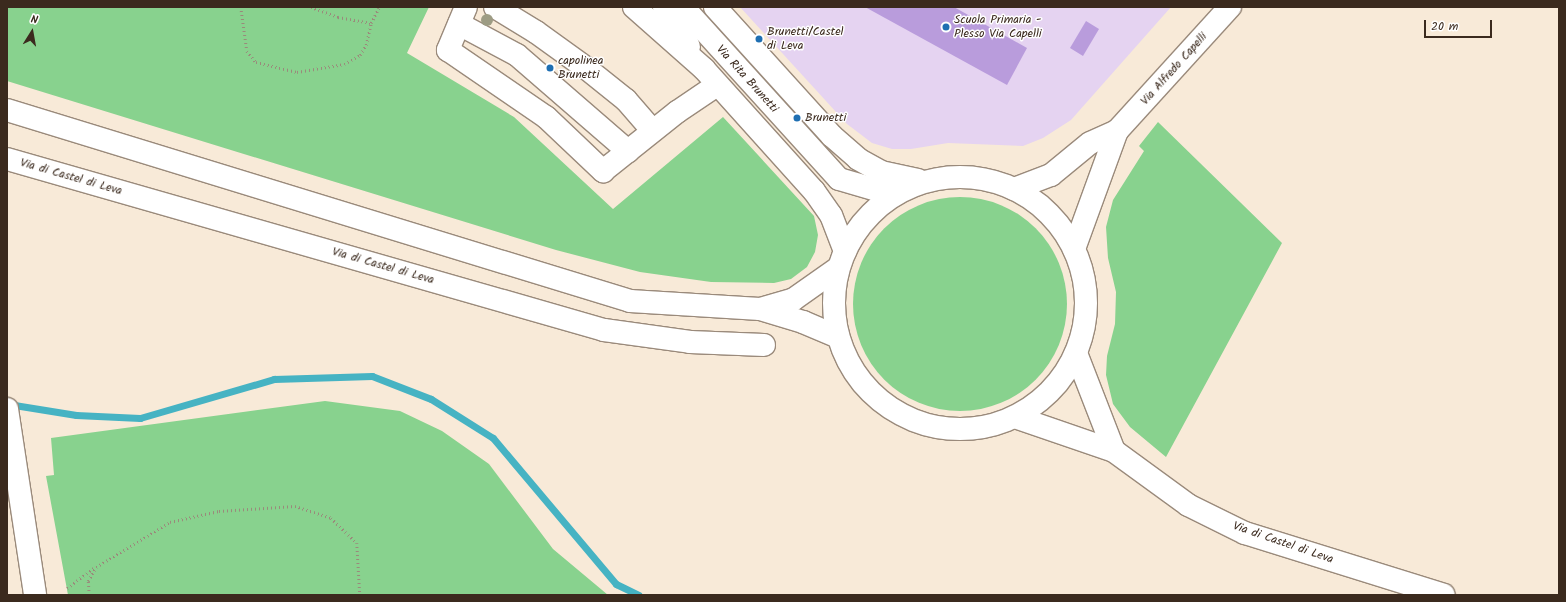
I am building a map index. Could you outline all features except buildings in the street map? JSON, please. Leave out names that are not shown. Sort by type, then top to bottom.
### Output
[{"type":"street","points":[[495,7],[536,32],[586,68],[626,100],[652,130]]},
{"type":"street","name":"Via Rita Brunetti","points":[[634,7],[695,61],[716,86],[814,191],[831,216],[841,260]]},
{"type":"street","name":"Via Rita Brunetti","points":[[664,7],[684,34],[695,61]]},
{"type":"street","name":"Via Rita Brunetti","points":[[683,7],[834,174],[865,189],[894,196]]},
{"type":"street","points":[[715,7],[832,136],[858,159],[881,172],[918,180],[976,178],[1014,189],[1047,212],[1062,229],[1074,249],[1083,274],[1086,301],[1084,328],[1076,353],[1061,379],[1040,401],[1014,417],[985,427],[953,429],[922,424],[894,411],[869,391],[850,366],[838,337],[833,310],[841,260],[857,229],[874,211],[918,180]]},
{"type":"street","name":"Via Alfredo Capelli","points":[[1074,249],[1117,131],[1230,7]]},
{"type":"street","points":[[628,151],[518,55],[462,15],[448,50],[546,117],[603,171],[628,151],[652,130],[716,86]]},
{"type":"street","points":[[7,110],[630,301],[760,309],[803,322],[838,337]]},
{"type":"street","name":"Via Alfredo Capelli","points":[[1014,189],[1050,175],[1090,143],[1117,131]]},
{"type":"street","name":"Via di Castel di Leva","points":[[7,159],[604,330],[690,342],[764,345]]},
{"type":"street","points":[[760,309],[794,299],[841,260]]},
{"type":"street","points":[[1076,353],[1114,451]]},
{"type":"street","points":[[7,408],[34,595]]},
{"type":"street","name":"Via di Castel di Leva","points":[[1014,417],[1114,451],[1188,505],[1245,533],[1444,595]]},
{"type":"path","points":[[242,7],[247,51],[256,62],[297,72],[344,64],[360,54],[366,44],[371,23],[379,7]]},
{"type":"path","points":[[311,7],[338,17],[371,23]]},
{"type":"path","points":[[67,588],[96,567],[170,522],[219,511],[295,506],[331,518],[357,543],[360,595]]},
{"type":"path","points":[[89,595],[88,581],[96,567]]},
{"type":"shaded area","points":[[740,7],[1171,7],[1071,120],[1043,138],[1023,146],[948,143],[911,149],[892,149],[872,143],[847,124]]},
{"type":"green space","points":[[7,7],[429,7],[407,53],[514,117],[613,209],[723,117],[814,216],[818,235],[815,252],[807,267],[791,279],[774,283],[711,282],[640,272],[556,250],[7,81]]},
{"type":"green space","points":[[1158,122],[1282,243],[1166,457],[1130,427],[1113,404],[1106,375],[1107,356],[1115,324],[1116,292],[1108,258],[1106,227],[1113,200],[1144,151],[1139,146]]},
{"type":"green space","points":[[949,197],[971,197],[991,201],[1001,205],[1020,215],[1036,228],[1049,244],[1059,263],[1063,273],[1067,293],[1067,315],[1063,335],[1059,345],[1049,364],[1036,380],[1020,393],[991,407],[971,411],[949,411],[929,407],[909,398],[892,387],[877,372],[866,355],[857,335],[853,315],[853,293],[857,273],[866,253],[877,236],[892,221],[909,210],[929,201]]},
{"type":"green space","points":[[325,401],[400,411],[442,431],[489,464],[553,549],[608,595],[68,595],[46,476],[54,475],[51,438]]},
{"type":"waterway","points":[[8,404],[76,415],[140,418],[274,379],[372,376],[431,399],[493,438],[616,584],[639,595]]},
{"type":"place","name":"Scuola Primaria - Plesso Via Capelli","points":[[946,27]]},
{"type":"place","name":"Brunetti/Castel di Leva","points":[[759,39]]},
{"type":"place","name":"capolinea Brunetti","points":[[550,68]]},
{"type":"place","name":"Brunetti","points":[[797,118]]}]
